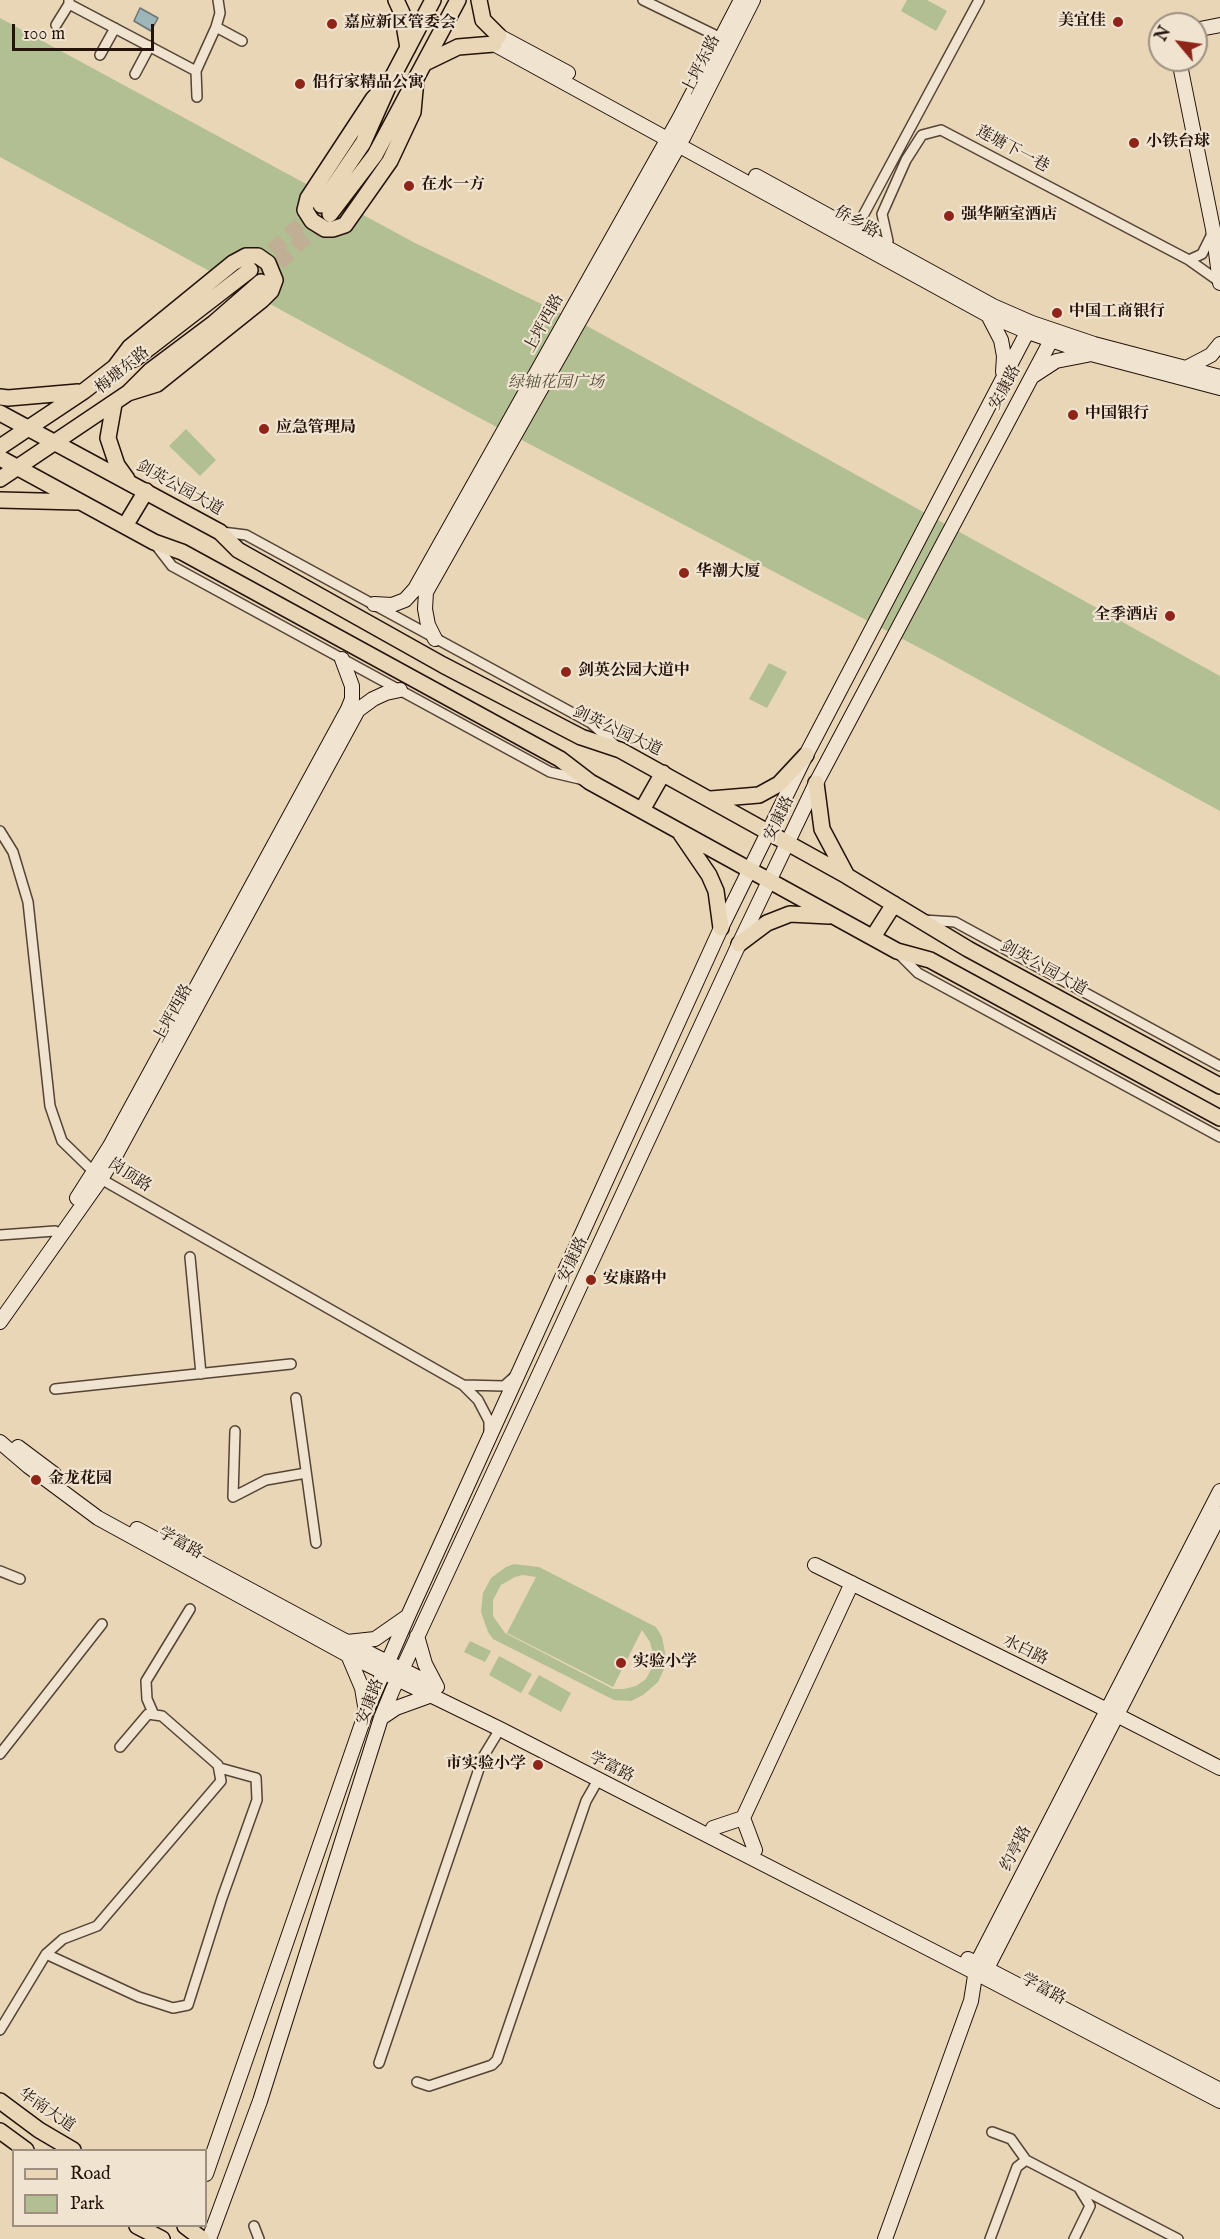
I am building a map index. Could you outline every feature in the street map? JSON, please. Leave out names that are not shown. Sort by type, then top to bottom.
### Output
[{"type":"main road","points":[[396,0],[402,13],[408,48]]},
{"type":"main road","points":[[433,0],[392,78],[363,143],[325,209],[375,155],[458,0]]},
{"type":"main road","points":[[425,63],[458,47],[497,40],[483,20],[479,0]]},
{"type":"main road","points":[[392,78],[373,99],[308,198],[305,210],[312,221],[325,229],[345,225],[390,161],[413,112],[416,79]]},
{"type":"main road","points":[[115,367],[130,346],[184,305],[233,263],[246,256],[258,256],[268,263],[275,280],[271,291],[262,300],[157,384],[128,393]]},
{"type":"main road","name":"梅塘东路","points":[[0,447],[84,391],[115,367],[136,358],[250,270]]},
{"type":"main road","name":"梅塘东路","points":[[0,479],[114,404],[150,371],[214,323],[261,282]]},
{"type":"main road","points":[[0,397],[54,395],[84,391]]},
{"type":"main road","points":[[114,404],[108,438],[117,465],[129,482]]},
{"type":"main road","name":"剑英公园大道","points":[[0,413],[220,532],[238,550],[443,665],[581,737],[620,750],[663,773],[894,903],[968,949],[1220,1086]]},
{"type":"main road","points":[[0,458],[154,542],[182,552],[550,753],[590,782],[897,951],[930,960],[1220,1118]]},
{"type":"main road","points":[[126,526],[146,491]]},
{"type":"main road","points":[[0,500],[84,503]]},
{"type":"main road","points":[[710,799],[759,795],[779,784],[806,755]]},
{"type":"main road","points":[[642,810],[663,773]]},
{"type":"main road","points":[[816,783],[822,829],[847,876]]},
{"type":"main road","points":[[678,829],[709,875],[716,891],[721,928]]},
{"type":"main road","points":[[873,937],[894,903]]},
{"type":"main road","points":[[739,944],[767,923],[790,914],[836,917]]},
{"type":"main road","name":"华南大道","points":[[0,2101],[70,2149]]},
{"type":"main road","points":[[0,2131],[23,2149]]},
{"type":"main road","points":[[139,2227],[162,2239]]},
{"type":"main road","points":[[186,2229],[202,2239]]},
{"type":"street","points":[[197,97],[196,70],[216,27],[220,13],[218,0]]},
{"type":"street","points":[[643,0],[719,37]]},
{"type":"street","name":"上坪东路","points":[[676,137],[741,0]]},
{"type":"street","name":"上坪东路","points":[[676,137],[753,0]]},
{"type":"street","points":[[864,214],[979,0]]},
{"type":"street","points":[[56,25],[69,2],[196,70]]},
{"type":"street","points":[[216,27],[242,41]]},
{"type":"street","points":[[100,55],[115,28]]},
{"type":"street","name":"侨乡路","points":[[497,40],[1030,328]]},
{"type":"street","points":[[135,74],[150,46]]},
{"type":"street","points":[[1181,72],[1213,229],[1220,282]]},
{"type":"street","name":"莲塘下一巷","points":[[888,241],[882,214],[906,160],[922,135],[941,130],[1190,260],[1220,282]]},
{"type":"street","name":"侨乡路","points":[[676,137],[988,315],[1053,336],[1091,354],[1220,388]]},
{"type":"street","name":"上坪西路","points":[[420,590],[676,137]]},
{"type":"street","points":[[1190,260],[1202,254],[1213,229]]},
{"type":"street","points":[[988,315],[1001,340],[1004,356],[1002,379]]},
{"type":"street","name":"安康路","points":[[207,2171],[366,1712],[408,1616],[721,928],[806,755],[1030,328]]},
{"type":"street","name":"侨乡路","points":[[1053,336],[1220,376]]},
{"type":"street","name":"安康路","points":[[209,2239],[260,2101],[381,1718],[417,1636],[816,783],[1053,336]]},
{"type":"street","points":[[1186,368],[1211,355],[1220,344]]},
{"type":"street","points":[[1029,379],[1056,361],[1091,354]]},
{"type":"street","points":[[996,392],[1017,403]]},
{"type":"street","points":[[220,532],[246,535],[374,604],[591,723],[620,750]]},
{"type":"street","points":[[154,542],[172,566],[550,772],[590,782]]},
{"type":"street","points":[[374,604],[392,605],[420,590],[426,617],[435,639]]},
{"type":"street","points":[[342,659],[352,686],[353,709],[400,690]]},
{"type":"street","name":"上坪西路","points":[[0,1322],[98,1175],[353,709]]},
{"type":"street","name":"岗顶路","points":[[0,831],[13,852],[28,902],[50,1106],[62,1141],[98,1175],[463,1385]]},
{"type":"street","points":[[921,920],[955,922],[1220,1066]]},
{"type":"street","points":[[897,951],[918,973],[1220,1137]]},
{"type":"street","name":"上坪西路","points":[[0,1311],[55,1231],[98,1175]]},
{"type":"street","points":[[0,1235],[55,1231]]},
{"type":"street","points":[[190,1257],[201,1374]]},
{"type":"street","points":[[55,1389],[291,1364]]},
{"type":"street","points":[[463,1385],[504,1386],[518,1374]]},
{"type":"street","points":[[463,1385],[478,1400],[489,1421],[488,1440]]},
{"type":"street","points":[[296,1398],[316,1543]]},
{"type":"street","points":[[235,1431],[233,1497],[266,1480],[306,1473]]},
{"type":"street","name":"学富路","points":[[0,1433],[103,1510],[347,1649]]},
{"type":"street","name":"学富路","points":[[0,1442],[28,1466],[98,1518],[347,1649],[755,1850],[1220,2101]]},
{"type":"street","name":"约亭路","points":[[885,2239],[971,2001],[980,1970],[1112,1712],[1220,1491]]},
{"type":"street","name":"约亭路","points":[[1112,1712],[1220,1515]]},
{"type":"street","name":"水白路","points":[[815,1565],[1220,1768]]},
{"type":"street","points":[[0,1571],[20,1579]]},
{"type":"street","points":[[426,1577],[441,1585]]},
{"type":"street","points":[[755,1850],[743,1818],[852,1583]]},
{"type":"street","points":[[154,1715],[147,1699],[146,1681],[190,1609]]},
{"type":"street","points":[[366,1712],[362,1688],[347,1649],[375,1639],[408,1616]]},
{"type":"street","points":[[0,1754],[102,1624]]},
{"type":"street","points":[[381,1718],[396,1708],[435,1691],[417,1636]]},
{"type":"street","name":"学富路","points":[[386,1667],[402,1670],[500,1730],[598,1780],[1220,2090]]},
{"type":"street","points":[[46,1954],[138,1997],[173,2008],[188,2005],[222,1898],[257,1800],[256,1778],[220,1768],[162,1716],[148,1714],[120,1747]]},
{"type":"street","points":[[379,2063],[483,1757],[500,1730]]},
{"type":"street","points":[[0,2030],[46,1954],[63,1939],[97,1926],[220,1782],[220,1768]]},
{"type":"street","points":[[417,2082],[429,2086],[492,2065],[497,2060],[586,1801],[598,1780]]},
{"type":"street","points":[[712,1828],[743,1818]]},
{"type":"street","name":"约亭路","points":[[894,2239],[978,2005],[980,1970]]},
{"type":"street","points":[[992,2132],[1011,2139],[1026,2160],[1178,2239]]},
{"type":"street","points":[[990,2239],[1017,2167],[1026,2160]]},
{"type":"street","points":[[1074,2239],[1090,2206],[1079,2188]]},
{"type":"street","points":[[254,2226],[259,2239]]},
{"type":"green space","points":[[907,0],[927,0],[947,11],[936,31],[901,11]]},
{"type":"green space","name":"绿轴花园广场","points":[[0,18],[415,243],[587,326],[1220,676],[1220,811],[937,657],[472,414],[0,157]]},
{"type":"green space","points":[[186,429],[216,460],[200,476],[169,446]]},
{"type":"green space","points":[[769,663],[787,672],[767,708],[749,699]]},
{"type":"green space","points":[[514,1564],[539,1567],[656,1627],[662,1637],[666,1658],[658,1682],[643,1695],[631,1701],[614,1700],[493,1639],[481,1612],[483,1593],[491,1578]],"holes":[[[523,1575],[536,1577],[507,1633],[613,1687],[642,1630],[650,1642],[654,1658],[653,1666],[646,1679],[636,1686],[613,1689],[505,1633],[493,1616],[493,1600],[501,1585]]]},
{"type":"green space","points":[[470,1641],[491,1651],[485,1662],[464,1652]]},
{"type":"green space","points":[[499,1656],[532,1674],[521,1693],[489,1675]]},
{"type":"green space","points":[[539,1675],[571,1693],[561,1712],[528,1694]]},
{"type":"water","points":[[140,8],[158,18],[151,31],[134,21]]},
{"type":"tunnel","points":[[255,266],[319,207]]},
{"type":"tunnel","points":[[263,280],[327,216]]},
{"type":"place","name":"美宜佳","points":[[1118,22]]},
{"type":"place","name":"嘉应新区管委会","points":[[332,24]]},
{"type":"place","name":"侣行家精品公寓","points":[[300,84]]},
{"type":"place","name":"小铁台球","points":[[1134,143]]},
{"type":"place","name":"在水一方","points":[[409,186]]},
{"type":"place","name":"强华陋室酒店","points":[[949,216]]},
{"type":"place","name":"中国工商银行","points":[[1057,313]]},
{"type":"place","name":"中国银行","points":[[1073,415]]},
{"type":"place","name":"应急管理局","points":[[264,429]]},
{"type":"place","name":"华潮大厦","points":[[684,573]]},
{"type":"place","name":"全季酒店","points":[[1170,616]]},
{"type":"place","name":"剑英公园大道中","points":[[566,672]]},
{"type":"place","name":"安康路中","points":[[591,1280]]},
{"type":"place","name":"金龙花园","points":[[36,1480]]},
{"type":"place","name":"实验小学","points":[[621,1663]]},
{"type":"place","name":"市实验小学","points":[[538,1765]]}]
